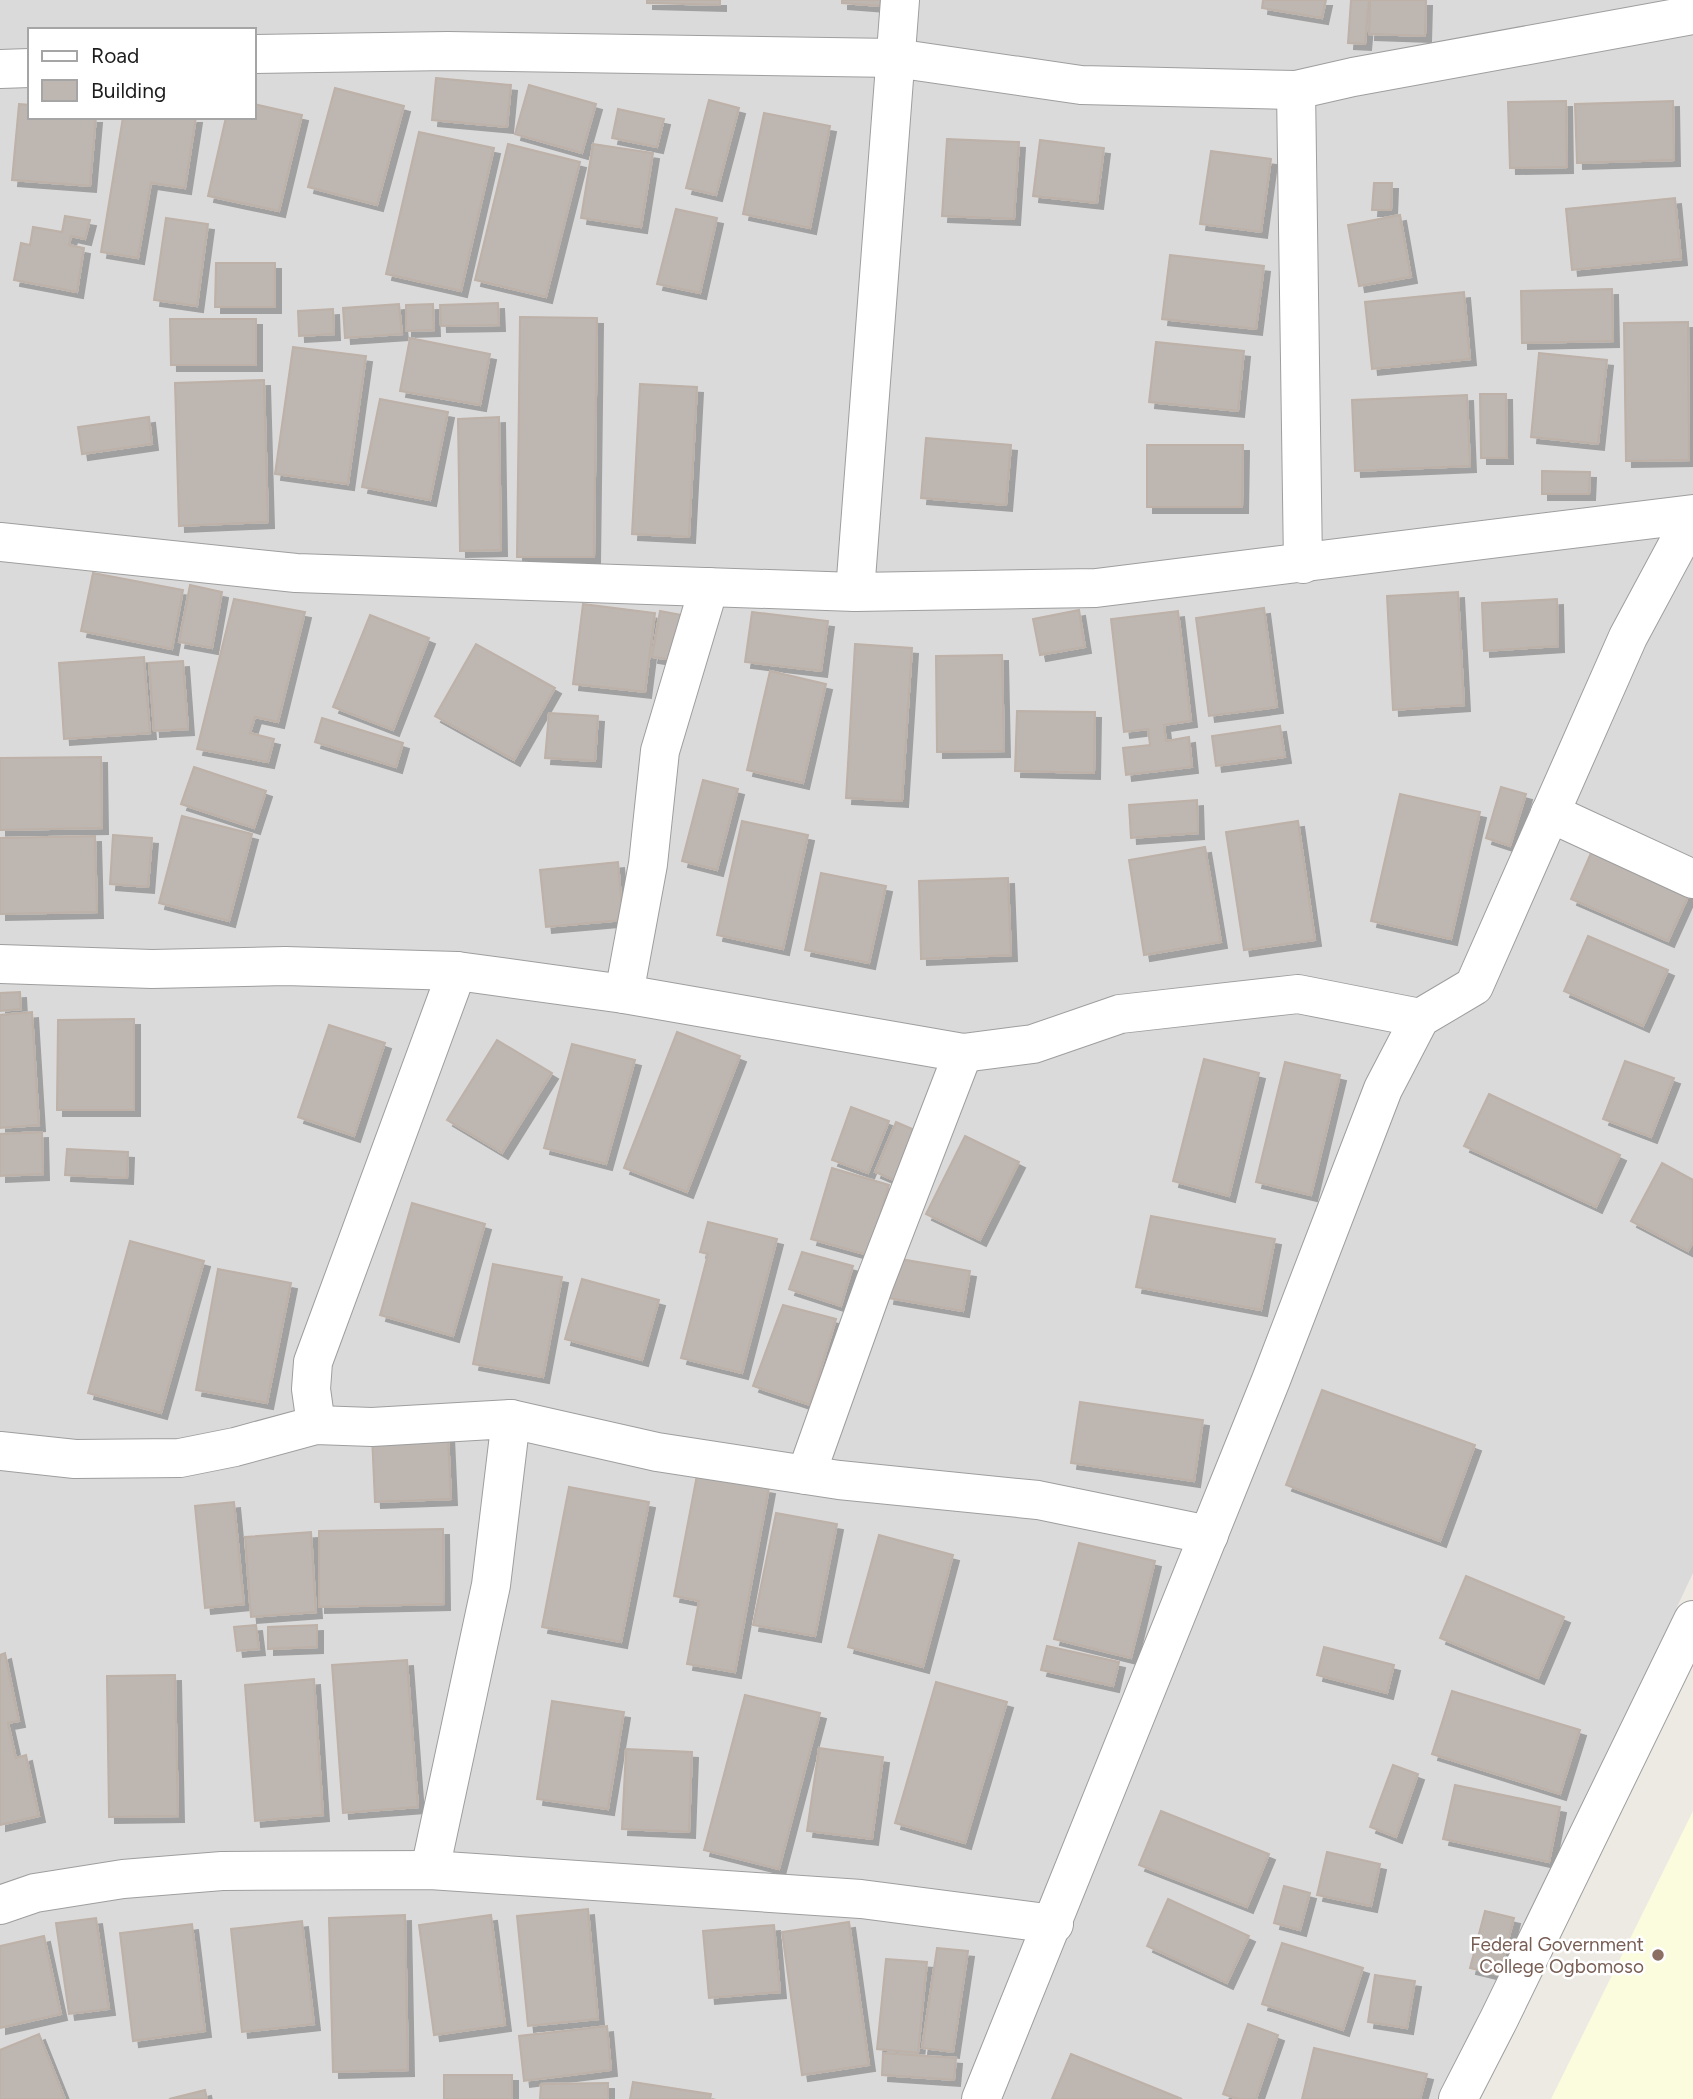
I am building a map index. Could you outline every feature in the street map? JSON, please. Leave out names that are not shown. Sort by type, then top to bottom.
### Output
[{"type":"street","points":[[855,592],[900,0]]},
{"type":"street","points":[[256,54],[448,51],[895,58],[1081,85],[1296,90],[1353,77],[1693,15]]},
{"type":"street","points":[[0,69],[28,68]]},
{"type":"street","points":[[1296,90],[1303,564]]},
{"type":"street","points":[[0,542],[296,573],[855,592],[1096,588],[1693,515]]},
{"type":"street","points":[[981,2099],[1209,1535],[1383,1089],[1420,1018],[1474,986],[1628,637],[1693,515]]},
{"type":"street","points":[[624,994],[648,864],[660,751],[709,587]]},
{"type":"street","points":[[1550,813],[1693,878]]},
{"type":"street","points":[[0,964],[152,969],[285,966],[457,971],[624,994],[963,1053],[1033,1044],[1120,1014],[1298,993],[1420,1018]]},
{"type":"street","points":[[316,1425],[311,1390],[313,1362],[457,971]]},
{"type":"street","points":[[806,1475],[874,1284],[963,1053]]},
{"type":"street","points":[[0,1451],[75,1459],[180,1458],[235,1447],[316,1425],[372,1427],[511,1419],[657,1451],[879,1485],[1038,1500],[1209,1535]]},
{"type":"street","points":[[429,1870],[491,1585],[511,1419]]},
{"type":"street","points":[[1458,2099],[1500,2019],[1693,1620]]},
{"type":"street","points":[[0,1905],[35,1893],[135,1878],[222,1871],[429,1870],[861,1899],[1054,1924]]},
{"type":"shaded area","points":[[0,0],[1693,0],[1693,1573],[1445,2099],[0,2099]]},
{"type":"shaded area","name":"Federal Government College Ogbomoso","points":[[1693,1811],[1693,2099],[1551,2099]]},
{"type":"building","points":[[647,0],[720,0],[720,5],[647,3]]},
{"type":"building","points":[[842,0],[881,0],[880,6],[842,3]]},
{"type":"building","points":[[1263,0],[1326,0],[1322,18],[1262,8]]},
{"type":"building","points":[[1351,0],[1369,0],[1365,44],[1348,43]]},
{"type":"building","points":[[1370,0],[1426,0],[1425,36],[1369,34]]},
{"type":"building","points":[[436,78],[511,85],[507,127],[432,120]]},
{"type":"building","points":[[529,85],[596,104],[582,153],[515,134]]},
{"type":"building","points":[[335,88],[404,106],[377,205],[308,187]]},
{"type":"building","points":[[709,100],[739,108],[716,195],[686,188]]},
{"type":"building","points":[[1566,101],[1567,167],[1510,168],[1508,102]]},
{"type":"building","points":[[1673,101],[1674,160],[1577,163],[1575,104]]},
{"type":"building","points":[[19,104],[28,105],[28,119],[96,119],[90,186],[12,180]]},
{"type":"building","points":[[256,104],[302,115],[279,211],[208,196],[226,119],[256,119]]},
{"type":"building","points":[[618,109],[664,119],[657,147],[612,138]]},
{"type":"building","points":[[764,113],[830,126],[810,228],[743,214]]},
{"type":"building","points":[[123,119],[196,119],[185,188],[151,183],[138,258],[101,252]]},
{"type":"building","points":[[419,132],[494,148],[461,291],[386,274]]},
{"type":"building","points":[[947,139],[1019,142],[1014,219],[942,216]]},
{"type":"building","points":[[1040,140],[1104,148],[1097,203],[1033,196]]},
{"type":"building","points":[[508,144],[580,162],[546,297],[475,280]]},
{"type":"building","points":[[593,144],[653,153],[641,227],[581,218]]},
{"type":"building","points":[[1211,151],[1271,159],[1261,232],[1200,224]]},
{"type":"building","points":[[1374,183],[1392,183],[1391,210],[1372,210]]},
{"type":"building","points":[[1675,198],[1681,259],[1572,270],[1566,209]]},
{"type":"building","points":[[676,209],[717,218],[700,293],[657,284]]},
{"type":"building","points":[[1400,215],[1411,277],[1359,286],[1348,225]]},
{"type":"building","points":[[65,216],[90,220],[85,239],[71,236],[69,245],[84,248],[77,292],[14,280],[21,243],[30,245],[33,227],[62,232]]},
{"type":"building","points":[[166,218],[208,224],[197,306],[154,300]]},
{"type":"building","points":[[1170,255],[1264,266],[1256,329],[1162,319]]},
{"type":"building","points":[[216,263],[275,263],[275,307],[215,307]]},
{"type":"building","points":[[1612,289],[1613,341],[1522,343],[1521,291]]},
{"type":"building","points":[[1464,292],[1470,359],[1372,369],[1365,302]]},
{"type":"building","points":[[498,303],[499,325],[441,326],[440,305]]},
{"type":"building","points":[[399,304],[402,334],[345,338],[343,308]]},
{"type":"building","points":[[433,304],[434,330],[406,331],[406,305]]},
{"type":"building","points":[[333,309],[334,334],[299,336],[298,311]]},
{"type":"building","points":[[520,317],[597,318],[594,557],[517,557]]},
{"type":"building","points":[[170,319],[256,319],[256,365],[171,365]]},
{"type":"building","points":[[1688,322],[1689,460],[1626,461],[1624,323]]},
{"type":"building","points":[[410,338],[490,354],[480,405],[400,391]]},
{"type":"building","points":[[1156,342],[1244,351],[1238,411],[1149,402]]},
{"type":"building","points":[[293,347],[366,356],[348,484],[275,474]]},
{"type":"building","points":[[1539,353],[1607,360],[1598,444],[1531,437]]},
{"type":"building","points":[[264,380],[268,522],[179,526],[175,383]]},
{"type":"building","points":[[640,384],[697,387],[689,537],[632,534]]},
{"type":"building","points":[[1480,394],[1506,394],[1507,458],[1481,458]]},
{"type":"building","points":[[1467,395],[1470,466],[1355,471],[1352,400]]},
{"type":"building","points":[[380,399],[448,412],[430,500],[362,487]]},
{"type":"building","points":[[149,417],[152,444],[82,454],[78,427]]},
{"type":"building","points":[[499,417],[501,550],[460,551],[458,419]]},
{"type":"building","points":[[926,438],[1011,445],[1006,505],[921,498]]},
{"type":"building","points":[[1147,445],[1243,445],[1242,507],[1147,507]]},
{"type":"building","points":[[1542,471],[1590,472],[1589,494],[1542,494]]},
{"type":"building","points":[[93,573],[183,590],[172,649],[81,631]]},
{"type":"building","points":[[190,585],[222,592],[212,648],[179,642]]},
{"type":"building","points":[[1458,592],[1464,705],[1393,710],[1387,596]]},
{"type":"building","points":[[234,599],[305,612],[278,722],[255,717],[250,733],[274,739],[268,762],[197,749]]},
{"type":"building","points":[[1557,599],[1558,646],[1484,651],[1482,603]]},
{"type":"building","points":[[583,604],[655,613],[645,692],[573,684]]},
{"type":"building","points":[[1264,608],[1277,707],[1209,716],[1196,618]]},
{"type":"building","points":[[1079,610],[1085,647],[1040,655],[1033,619]]},
{"type":"building","points":[[660,611],[687,616],[679,661],[652,657]]},
{"type":"building","points":[[1178,611],[1191,721],[1164,725],[1166,741],[1189,737],[1192,767],[1126,775],[1123,748],[1150,745],[1148,729],[1124,732],[1111,619]]},
{"type":"building","points":[[752,612],[828,621],[821,671],[745,662]]},
{"type":"building","points":[[370,615],[429,638],[393,730],[333,707]]},
{"type":"building","points":[[476,644],[555,688],[514,760],[435,716]]},
{"type":"building","points":[[855,644],[912,648],[902,801],[846,798]]},
{"type":"building","points":[[1002,655],[1004,751],[937,752],[936,656]]},
{"type":"building","points":[[144,657],[150,733],[64,739],[59,663]]},
{"type":"building","points":[[183,661],[188,729],[154,731],[149,663]]},
{"type":"building","points":[[770,671],[826,684],[803,783],[747,770]]},
{"type":"building","points":[[1017,711],[1095,712],[1094,773],[1015,771]]},
{"type":"building","points":[[549,713],[598,716],[595,761],[545,758]]},
{"type":"building","points":[[322,718],[403,743],[396,767],[315,742]]},
{"type":"building","points":[[1280,726],[1285,757],[1216,766],[1212,736]]},
{"type":"building","points":[[101,757],[102,828],[0,830],[0,758]]},
{"type":"building","points":[[194,767],[266,791],[254,828],[181,804]]},
{"type":"building","points":[[703,780],[738,789],[717,870],[682,861]]},
{"type":"building","points":[[1501,787],[1526,794],[1510,846],[1486,838]]},
{"type":"building","points":[[1400,794],[1480,812],[1451,939],[1371,921]]},
{"type":"building","points":[[1197,800],[1198,833],[1131,838],[1129,805]]},
{"type":"building","points":[[182,816],[252,834],[229,921],[159,903]]},
{"type":"building","points":[[742,821],[808,835],[783,949],[717,935]]},
{"type":"building","points":[[1298,821],[1315,940],[1244,950],[1226,832]]},
{"type":"building","points":[[113,835],[152,838],[148,887],[110,884]]},
{"type":"building","points":[[95,836],[97,912],[0,914],[0,838]]},
{"type":"building","points":[[1594,846],[1692,888],[1668,941],[1571,899]]},
{"type":"building","points":[[1205,847],[1221,942],[1144,955],[1129,860]]},
{"type":"building","points":[[618,862],[623,920],[546,927],[540,870]]},
{"type":"building","points":[[821,873],[886,886],[869,963],[805,950]]},
{"type":"building","points":[[1008,878],[1011,955],[921,959],[919,881]]},
{"type":"building","points":[[1588,936],[1668,970],[1643,1026],[1564,991]]},
{"type":"building","points":[[20,992],[21,1009],[0,1011],[0,993]]},
{"type":"building","points":[[32,1012],[39,1125],[0,1128],[0,1015]]},
{"type":"building","points":[[134,1019],[134,1110],[57,1110],[58,1020]]},
{"type":"building","points":[[329,1025],[385,1043],[354,1136],[298,1117]]},
{"type":"building","points":[[677,1032],[740,1056],[687,1192],[624,1168]]},
{"type":"building","points":[[497,1040],[552,1073],[502,1153],[447,1120]]},
{"type":"building","points":[[572,1044],[635,1060],[606,1164],[544,1148]]},
{"type":"building","points":[[1204,1059],[1259,1073],[1229,1196],[1173,1181]]},
{"type":"building","points":[[1625,1061],[1674,1078],[1651,1137],[1603,1119]]},
{"type":"building","points":[[1285,1062],[1340,1075],[1311,1195],[1256,1182]]},
{"type":"building","points":[[1489,1094],[1620,1155],[1596,1207],[1464,1146]]},
{"type":"building","points":[[851,1107],[889,1121],[868,1173],[832,1160]]},
{"type":"building","points":[[896,1122],[917,1131],[896,1181],[875,1172]]},
{"type":"building","points":[[42,1132],[43,1174],[0,1176],[0,1134]]},
{"type":"building","points":[[965,1136],[1019,1162],[980,1240],[926,1214]]},
{"type":"building","points":[[67,1149],[128,1152],[127,1178],[65,1175]]},
{"type":"building","points":[[1662,1163],[1693,1180],[1693,1242],[1688,1251],[1631,1221]]},
{"type":"building","points":[[832,1168],[889,1185],[868,1255],[811,1239]]},
{"type":"building","points":[[412,1203],[485,1224],[453,1336],[380,1315]]},
{"type":"building","points":[[1151,1216],[1275,1239],[1261,1310],[1136,1287]]},
{"type":"building","points":[[708,1222],[777,1239],[742,1373],[681,1358],[708,1254],[700,1252]]},
{"type":"building","points":[[130,1241],[204,1261],[161,1413],[88,1393]]},
{"type":"building","points":[[802,1252],[853,1266],[841,1306],[789,1289]]},
{"type":"building","points":[[895,1258],[970,1271],[963,1311],[888,1298]]},
{"type":"building","points":[[493,1264],[562,1277],[543,1377],[473,1364]]},
{"type":"building","points":[[218,1269],[291,1283],[267,1403],[196,1390]]},
{"type":"building","points":[[582,1279],[659,1300],[642,1360],[565,1339]]},
{"type":"building","points":[[783,1305],[836,1319],[810,1405],[753,1386]]},
{"type":"building","points":[[1322,1390],[1475,1445],[1440,1541],[1286,1485]]},
{"type":"building","points":[[1080,1402],[1203,1420],[1194,1481],[1071,1463]]},
{"type":"building","points":[[448,1433],[451,1499],[375,1502],[372,1436]]},
{"type":"building","points":[[697,1475],[769,1488],[735,1672],[687,1664],[699,1601],[674,1596]]},
{"type":"building","points":[[569,1487],[649,1502],[621,1642],[542,1627]]},
{"type":"building","points":[[234,1502],[244,1604],[205,1608],[195,1506]]},
{"type":"building","points":[[776,1513],[837,1524],[815,1636],[753,1625]]},
{"type":"building","points":[[443,1529],[444,1604],[319,1607],[319,1531]]},
{"type":"building","points":[[311,1532],[316,1612],[251,1617],[245,1537]]},
{"type":"building","points":[[879,1535],[953,1555],[923,1667],[848,1647]]},
{"type":"building","points":[[1079,1543],[1155,1561],[1131,1658],[1054,1639]]},
{"type":"building","points":[[1466,1576],[1564,1617],[1538,1678],[1440,1638]]},
{"type":"building","points":[[256,1625],[259,1649],[237,1651],[234,1627]]},
{"type":"building","points":[[317,1625],[317,1647],[268,1649],[268,1627]]},
{"type":"building","points":[[1047,1646],[1119,1662],[1113,1686],[1041,1670]]},
{"type":"building","points":[[1324,1647],[1394,1665],[1387,1693],[1317,1675]]},
{"type":"building","points":[[5,1653],[19,1721],[8,1723],[16,1758],[26,1755],[39,1816],[0,1825],[0,1655]]},
{"type":"building","points":[[407,1660],[418,1807],[343,1813],[332,1665]]},
{"type":"building","points":[[175,1675],[178,1816],[109,1817],[107,1676]]},
{"type":"building","points":[[314,1679],[323,1815],[255,1821],[245,1685]]},
{"type":"building","points":[[936,1682],[1007,1702],[965,1843],[895,1823]]},
{"type":"building","points":[[1452,1691],[1580,1730],[1560,1794],[1432,1754]]},
{"type":"building","points":[[745,1695],[820,1713],[779,1869],[704,1850]]},
{"type":"building","points":[[552,1701],[624,1712],[608,1809],[537,1799]]},
{"type":"building","points":[[819,1748],[883,1757],[872,1839],[807,1831]]},
{"type":"building","points":[[626,1749],[692,1752],[689,1832],[622,1829]]},
{"type":"building","points":[[1393,1765],[1418,1774],[1396,1837],[1370,1827]]},
{"type":"building","points":[[1455,1785],[1560,1807],[1549,1862],[1443,1839]]},
{"type":"building","points":[[1161,1811],[1269,1854],[1247,1907],[1139,1865]]},
{"type":"building","points":[[1327,1852],[1380,1864],[1371,1906],[1317,1895]]},
{"type":"building","points":[[1284,1886],[1310,1893],[1300,1930],[1274,1923]]},
{"type":"building","points":[[1168,1899],[1249,1936],[1227,1983],[1147,1946]]},
{"type":"building","points":[[588,1909],[598,2019],[528,2026],[517,1916]]},
{"type":"building","points":[[1485,1911],[1514,1918],[1499,1975],[1470,1968]]},
{"type":"building","points":[[405,1915],[408,2070],[333,2072],[329,1918]]},
{"type":"building","points":[[491,1915],[505,2025],[434,2035],[419,1925]]},
{"type":"building","points":[[96,1918],[109,2009],[69,2014],[56,1923]]},
{"type":"building","points":[[302,1921],[314,2024],[242,2032],[231,1929]]},
{"type":"building","points":[[849,1922],[869,2065],[802,2075],[782,1932]]},
{"type":"building","points":[[192,1924],[205,2031],[133,2041],[120,1933]]},
{"type":"building","points":[[774,1925],[780,1992],[709,1998],[703,1931]]},
{"type":"building","points":[[44,1936],[61,2014],[0,2028],[0,1946]]},
{"type":"building","points":[[1282,1943],[1363,1968],[1343,2030],[1262,2004]]},
{"type":"building","points":[[937,1948],[968,1951],[953,2052],[922,2048]]},
{"type":"building","points":[[886,1959],[927,1962],[918,2053],[877,2049]]},
{"type":"building","points":[[1375,1975],[1415,1981],[1407,2028],[1368,2022]]},
{"type":"building","points":[[1248,2024],[1278,2035],[1256,2099],[1238,2099],[1223,2094]]},
{"type":"building","points":[[607,2026],[611,2070],[524,2081],[519,2036]]},
{"type":"building","points":[[39,2034],[65,2099],[0,2099],[0,2050]]},
{"type":"building","points":[[1314,2048],[1427,2074],[1420,2099],[1302,2099]]},
{"type":"building","points":[[883,2053],[956,2058],[954,2080],[882,2075]]},
{"type":"building","points":[[1071,2054],[1182,2099],[1052,2099]]},
{"type":"building","points":[[444,2075],[512,2075],[512,2099],[444,2099]]},
{"type":"building","points":[[633,2082],[711,2094],[710,2099],[630,2099]]},
{"type":"building","points":[[608,2083],[608,2099],[540,2099],[541,2084]]},
{"type":"building","points":[[205,2090],[207,2099],[169,2099]]},
{"type":"place","name":"Federal Government College Ogbomoso","points":[[1658,1955]]}]
